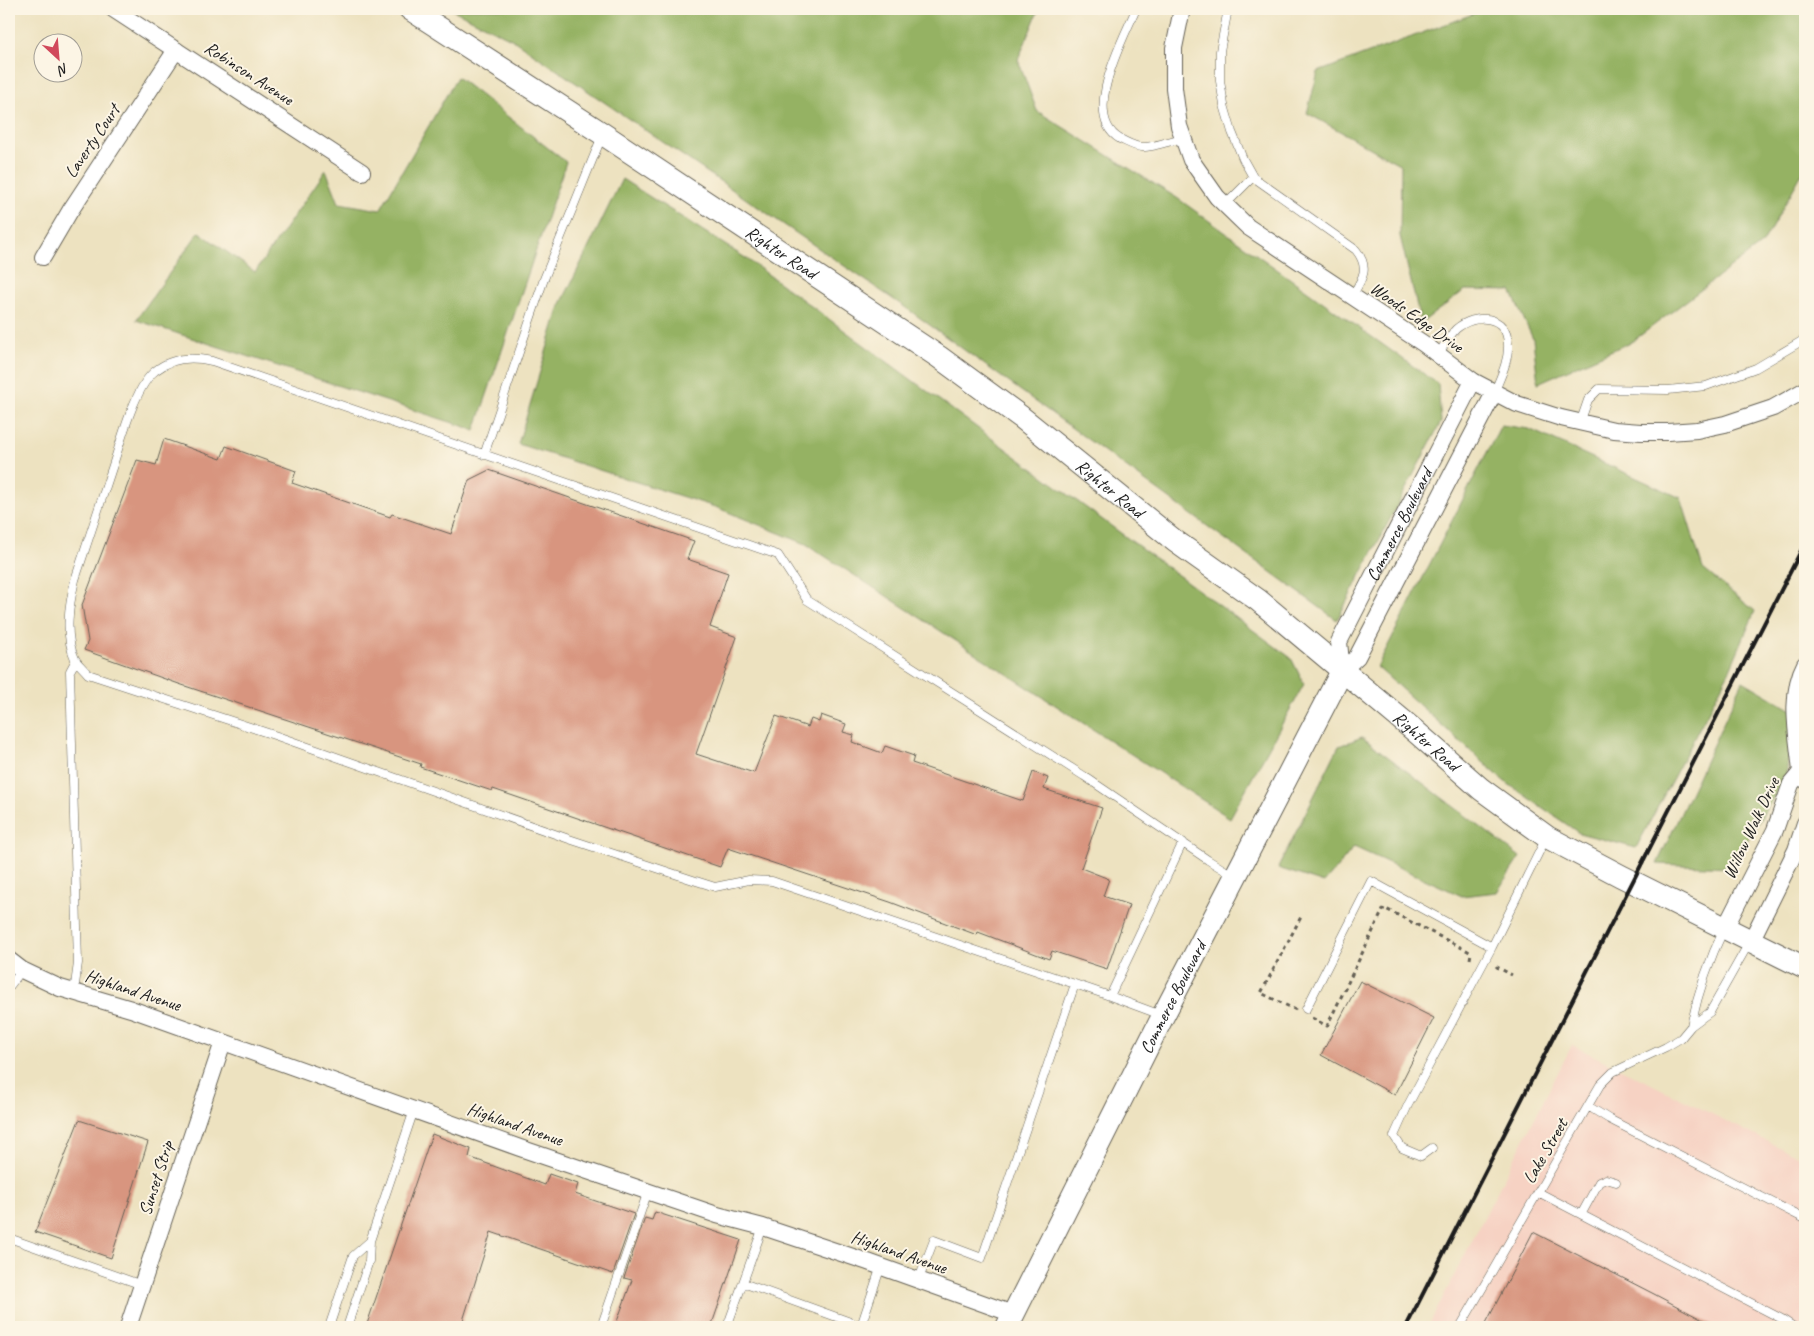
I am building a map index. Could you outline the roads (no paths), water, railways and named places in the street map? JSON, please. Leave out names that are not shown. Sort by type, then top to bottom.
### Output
[{"type":"street","name":"Robinson Avenue","points":[[113,9],[362,172]]},
{"type":"street","name":"Righter Road","points":[[410,9],[603,134],[947,362],[1021,417],[1175,541],[1258,600],[1415,731],[1481,789],[1547,837],[1805,968]]},
{"type":"street","name":"Woods Edge Drive","points":[[1182,9],[1174,48],[1174,80],[1179,126],[1191,160],[1218,197],[1248,227],[1352,296],[1473,381],[1517,404],[1580,423],[1614,430],[1641,432],[1697,430],[1749,417],[1773,408],[1805,390]]},
{"type":"street","name":"Laverty Court","points":[[43,257],[70,211],[176,50]]},
{"type":"street","name":"Commerce Boulevard","points":[[1342,671],[1339,642],[1473,381]]},
{"type":"street","name":"Commerce Boulevard","points":[[1010,1321],[1163,1016],[1342,671],[1357,657],[1494,393]]},
{"type":"street","name":"Willow Walk Drive","points":[[1725,928],[1775,830],[1791,784],[1803,776],[1802,749],[1795,698],[1801,671],[1805,664]]},
{"type":"street","points":[[1750,941],[1796,850],[1805,823]]},
{"type":"street","name":"Highland Avenue","points":[[15,965],[47,982],[74,992],[131,1009],[648,1192],[717,1215],[763,1227],[918,1279],[1010,1321]]},
{"type":"street","name":"Sunset Strip","points":[[128,1327],[223,1042]]},
{"type":"lane","points":[[1136,9],[1110,70],[1104,100],[1104,114],[1109,128],[1117,137],[1142,147],[1183,138]]},
{"type":"lane","points":[[1228,9],[1220,51],[1220,81],[1224,105],[1232,132],[1253,177],[1356,250],[1363,259],[1365,269],[1359,285],[1352,296]]},
{"type":"lane","points":[[484,454],[544,279],[603,134]]},
{"type":"lane","points":[[1225,205],[1253,177]]},
{"type":"lane","points":[[1438,355],[1455,330],[1470,320],[1485,318],[1497,321],[1505,333],[1508,344],[1507,360],[1494,393]]},
{"type":"lane","points":[[1580,423],[1588,400],[1599,389],[1668,390],[1706,386],[1756,368],[1805,340]]},
{"type":"lane","points":[[1163,1016],[1110,996],[772,881],[749,880],[715,887],[569,839],[277,736],[88,674],[76,660],[70,640],[70,604],[75,580],[142,385],[153,372],[169,362],[186,357],[212,360],[778,555],[807,600],[1084,776],[1236,877]]},
{"type":"lane","points":[[74,992],[78,963],[70,672],[76,660]]},
{"type":"lane","points":[[1432,1148],[1421,1156],[1402,1148],[1394,1136],[1547,837]]},
{"type":"lane","points":[[1110,996],[1183,842]]},
{"type":"lane","points":[[1304,1011],[1371,881],[1492,947]]},
{"type":"lane","points":[[1691,1026],[1710,960],[1725,928]]},
{"type":"lane","name":"Lake Street","points":[[1460,1327],[1600,1085],[1613,1072],[1681,1038],[1691,1026],[1710,1012],[1750,941]]},
{"type":"lane","points":[[9,987],[15,965]]},
{"type":"lane","points":[[918,1279],[934,1240],[982,1258],[1075,984]]},
{"type":"lane","points":[[1588,1106],[1609,1119],[1805,1219]]},
{"type":"lane","points":[[347,1327],[369,1261],[370,1241],[414,1110]]},
{"type":"lane","points":[[1582,1213],[1599,1182],[1609,1179],[1616,1182]]},
{"type":"lane","points":[[601,1327],[648,1192]]},
{"type":"lane","points":[[1538,1192],[1582,1213],[1782,1318],[1794,1327]]},
{"type":"lane","points":[[727,1327],[763,1227]]},
{"type":"lane","points":[[9,1238],[142,1285]]},
{"type":"lane","points":[[328,1327],[353,1256],[370,1241]]},
{"type":"lane","points":[[743,1283],[862,1327],[881,1266]]},
{"type":"railway","points":[[1406,1327],[1805,543]]}]
